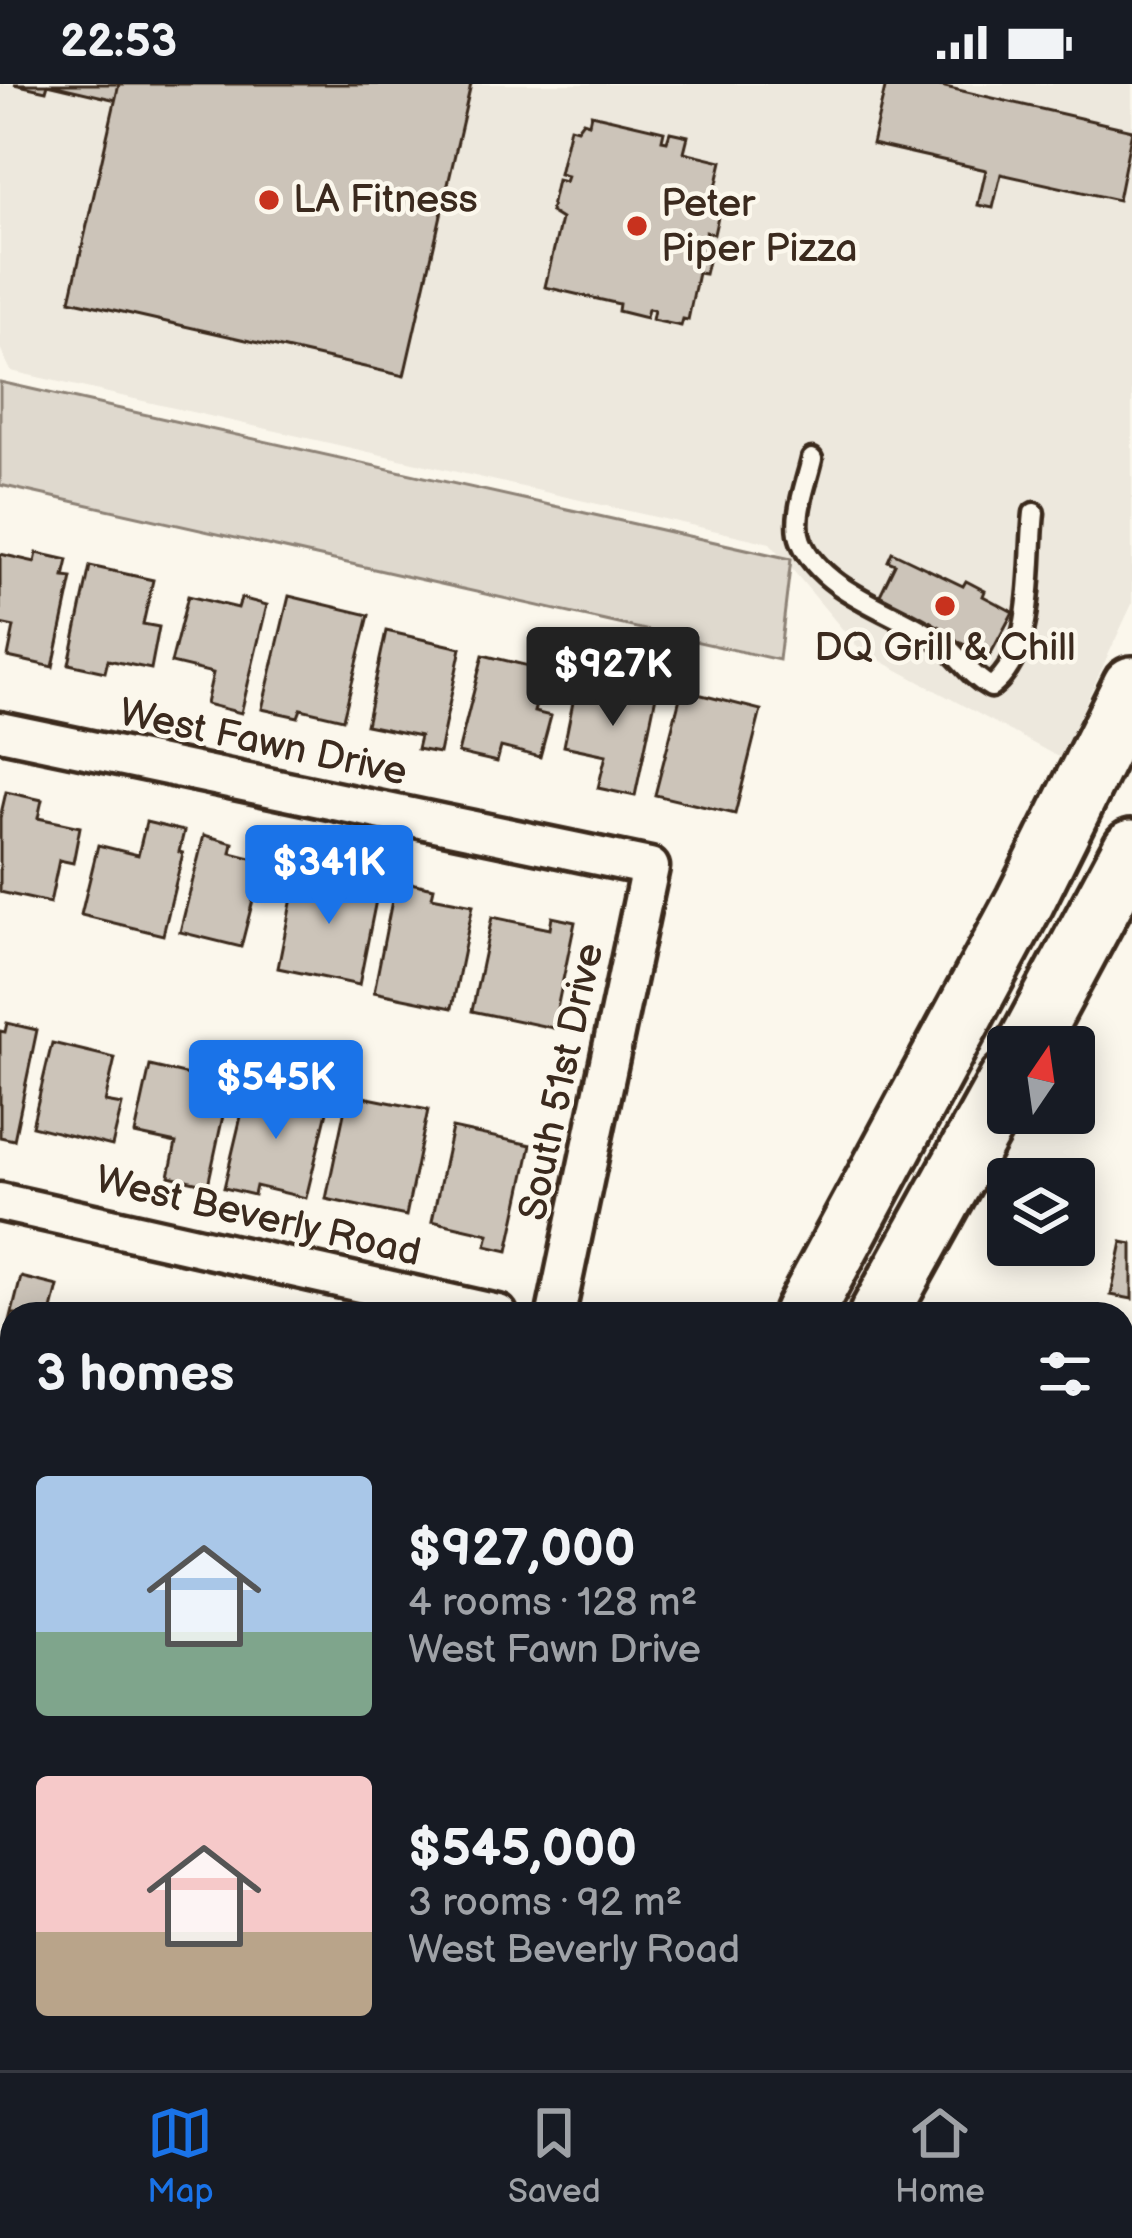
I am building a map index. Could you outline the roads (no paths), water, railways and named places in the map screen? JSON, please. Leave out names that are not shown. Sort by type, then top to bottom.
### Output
[{"type":"main road","points":[[809,1302],[1025,901],[1132,686]]},
{"type":"main road","points":[[1037,1026],[1132,849]]},
{"type":"main road","points":[[886,1302],[987,1119]]},
{"type":"street","name":"West Fawn Drive","points":[[0,731],[650,867]]},
{"type":"street","name":"South 51st Drive","points":[[559,1302],[650,867]]},
{"type":"street","name":"West Beverly Road","points":[[0,1202],[445,1302]]},
{"type":"lane","points":[[812,459],[800,528],[801,541],[818,564],[850,592],[943,644],[975,679],[991,687],[1003,678],[1021,642],[1029,605],[1034,513]]},
{"type":"place","name":"LA Fitness","points":[[269,200]]},
{"type":"place","name":"Peter Piper Pizza","points":[[637,226]]},
{"type":"place","name":"DQ Grill & Chill","points":[[945,606]]}]
